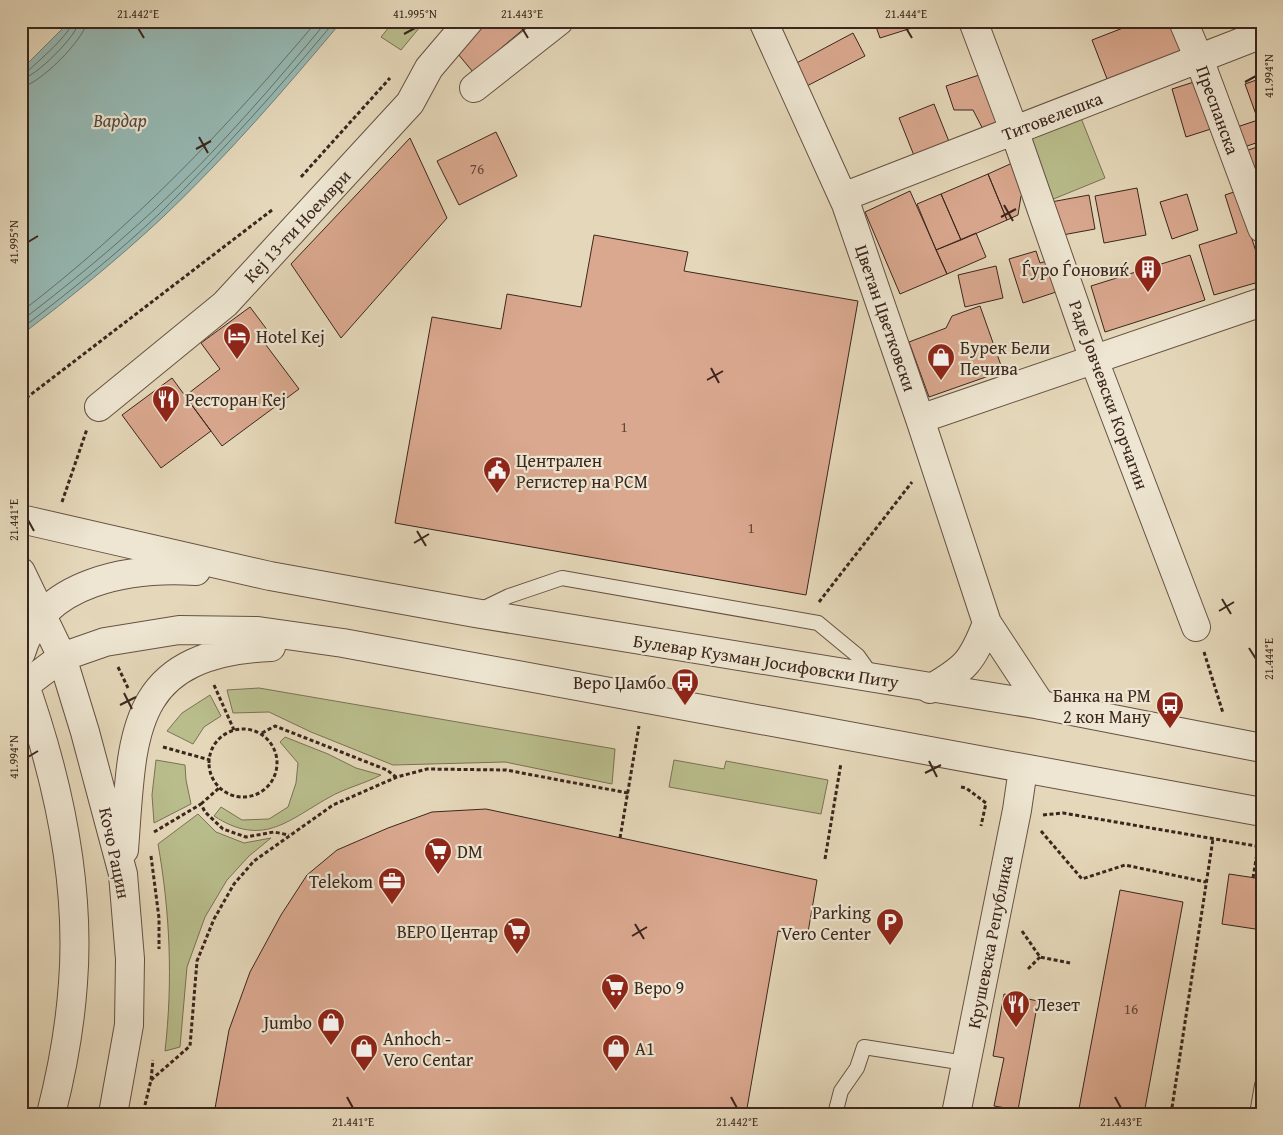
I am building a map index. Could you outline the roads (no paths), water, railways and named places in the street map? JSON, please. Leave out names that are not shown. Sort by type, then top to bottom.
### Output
[{"type":"street","name":"Кеј 13-ти Ноември","points":[[100,407],[225,304],[410,104],[429,68],[470,21]]},
{"type":"street","points":[[474,88],[559,21]]},
{"type":"street","name":"Цветан Цветковски","points":[[763,21],[843,197],[920,419],[987,623],[1041,705]]},
{"type":"street","name":"Раде Јовчевски Корчагин","points":[[973,21],[1014,130],[1094,360],[1196,627]]},
{"type":"street","name":"Преспанска","points":[[1182,21],[1199,59],[1262,228]]},
{"type":"street","name":"Титовелешка","points":[[843,197],[1262,34]]},
{"type":"street","points":[[920,419],[1262,302]]},
{"type":"street","name":"Булевар Кузман Јосифовски Питу","points":[[21,519],[270,576],[475,613],[875,680],[1041,705],[1262,748]]},
{"type":"street","name":"Булевар Кузман Јосифовски Питу","points":[[28,630],[67,596],[88,585],[133,573],[175,570],[270,576]]},
{"type":"street","name":"Кочо Рацин","points":[[21,572],[28,630],[62,657],[86,732],[123,874],[130,959],[129,1025],[113,1114]]},
{"type":"street","points":[[930,689],[958,672],[969,662],[987,623]]},
{"type":"street","points":[[50,1114],[63,1063],[73,982],[73,905],[63,824],[23,682],[62,657],[105,642],[179,630],[258,631],[343,643],[1262,812]]},
{"type":"street","points":[[123,874],[131,752],[142,715],[152,697],[164,683],[191,664],[232,650],[343,643]]},
{"type":"street","name":"Крушевска Република","points":[[956,1114],[1017,810],[1023,769]]},
{"type":"lane","points":[[475,613],[510,596],[562,578],[818,623],[858,656],[875,680]]},
{"type":"lane","points":[[835,1114],[841,1091],[857,1068],[864,1047],[965,1063]]},
{"type":"lane","points":[[1257,1114],[1262,1085]]},
{"type":"water","name":"Вардар","points":[[70,21],[342,21],[255,122],[187,194],[111,263],[21,335],[21,70]]},
{"type":"place","name":"Ѓуро Ѓоновиќ","points":[[1148,293]]},
{"type":"place","name":"Hotel Kej","points":[[237,360]]},
{"type":"place","name":"Бурек Бели Печива","points":[[941,381]]},
{"type":"place","name":"Ресторан Кej","points":[[166,423]]},
{"type":"place","name":"Централен Регистер на РСМ","points":[[497,494]]},
{"type":"place","name":"Веро Џамбо","points":[[685,706]]},
{"type":"place","name":"Банка на РМ 2 кон Ману","points":[[1170,729]]},
{"type":"place","name":"DM","points":[[438,875]]},
{"type":"place","name":"Telekom","points":[[392,905]]},
{"type":"place","name":"Parking Vero Center","points":[[890,946]]},
{"type":"place","name":"ВЕРО Центар","points":[[517,955]]},
{"type":"place","name":"Веро 9","points":[[615,1011]]},
{"type":"place","name":"Лезет","points":[[1016,1028]]},
{"type":"place","name":"Jumbo","points":[[331,1046]]},
{"type":"place","name":"Anhoch - Vero Centar","points":[[364,1072]]},
{"type":"place","name":"A1","points":[[616,1072]]}]
